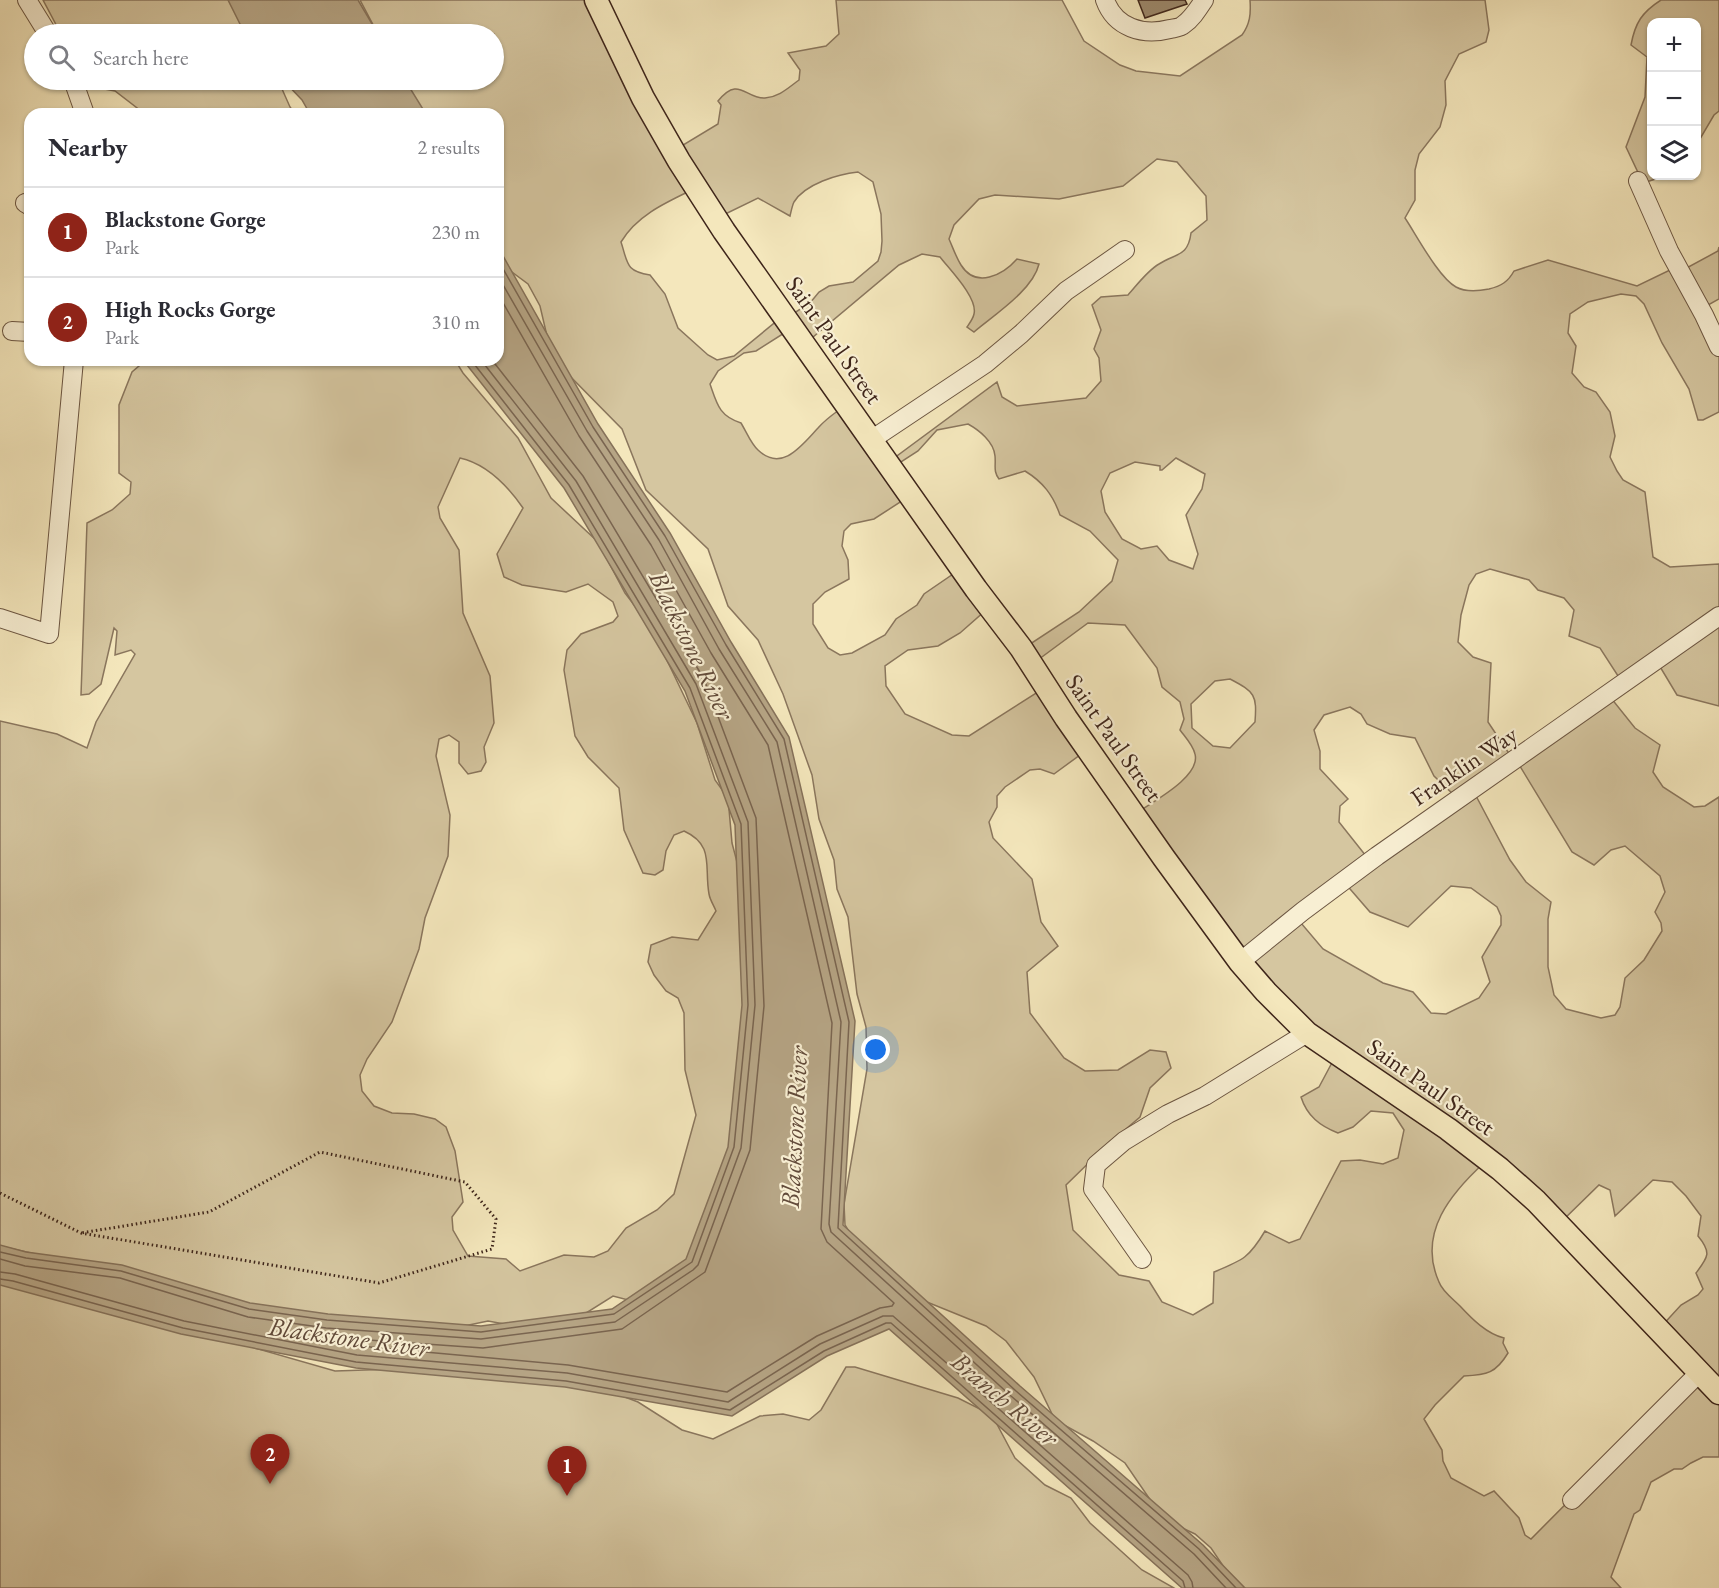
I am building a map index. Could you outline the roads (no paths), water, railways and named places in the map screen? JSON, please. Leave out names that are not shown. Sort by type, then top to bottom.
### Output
[{"type":"main road","name":"Saint Paul Street","points":[[596,0],[643,98],[679,161],[737,249],[976,589],[1021,648],[1066,718],[1240,962],[1306,1033],[1448,1129],[1500,1169],[1536,1201],[1719,1393]]},
{"type":"street","points":[[27,0],[42,24]]},
{"type":"street","points":[[1105,0],[1109,10],[1126,27],[1140,32],[1163,31],[1182,26],[1195,14],[1203,0]]},
{"type":"street","points":[[77,90],[83,108]]},
{"type":"street","points":[[1638,182],[1669,251],[1719,347]]},
{"type":"street","points":[[871,440],[985,364],[1021,334],[1066,291],[1125,250]]},
{"type":"street","points":[[0,618],[49,634],[73,366]]},
{"type":"street","name":"Franklin Way","points":[[1240,962],[1377,856],[1719,616]]},
{"type":"street","points":[[1142,1259],[1092,1189],[1096,1165],[1133,1136],[1168,1114],[1205,1096],[1306,1033]]},
{"type":"street","points":[[1572,1500],[1700,1372]]},
{"type":"water","points":[[228,0],[358,0],[372,24],[240,24]]},
{"type":"water","points":[[292,90],[411,90],[422,108],[307,108]]},
{"type":"water","points":[[504,258],[598,424],[670,533],[731,642],[789,737],[855,1021],[843,1225],[1020,1386],[1203,1545],[1245,1588],[1182,1588],[889,1329],[827,1356],[732,1416],[565,1387],[356,1368],[181,1334],[0,1285],[0,1245],[26,1252],[122,1265],[250,1303],[328,1314],[481,1326],[612,1309],[686,1259],[728,1147],[742,1005],[735,825],[685,691],[564,488],[468,366],[504,366]]},
{"type":"place","name":"High Rocks Gorge","points":[[270,1484]]},
{"type":"place","name":"Blackstone Gorge","points":[[567,1496]]},
{"type":"water label","name":"Blackstone River","points":[[692,645]]},
{"type":"water label","name":"Blackstone River","points":[[794,1127]]},
{"type":"water label","name":"Blackstone River","points":[[349,1337]]},
{"type":"water label","name":"Branch River","points":[[1005,1399]]}]
